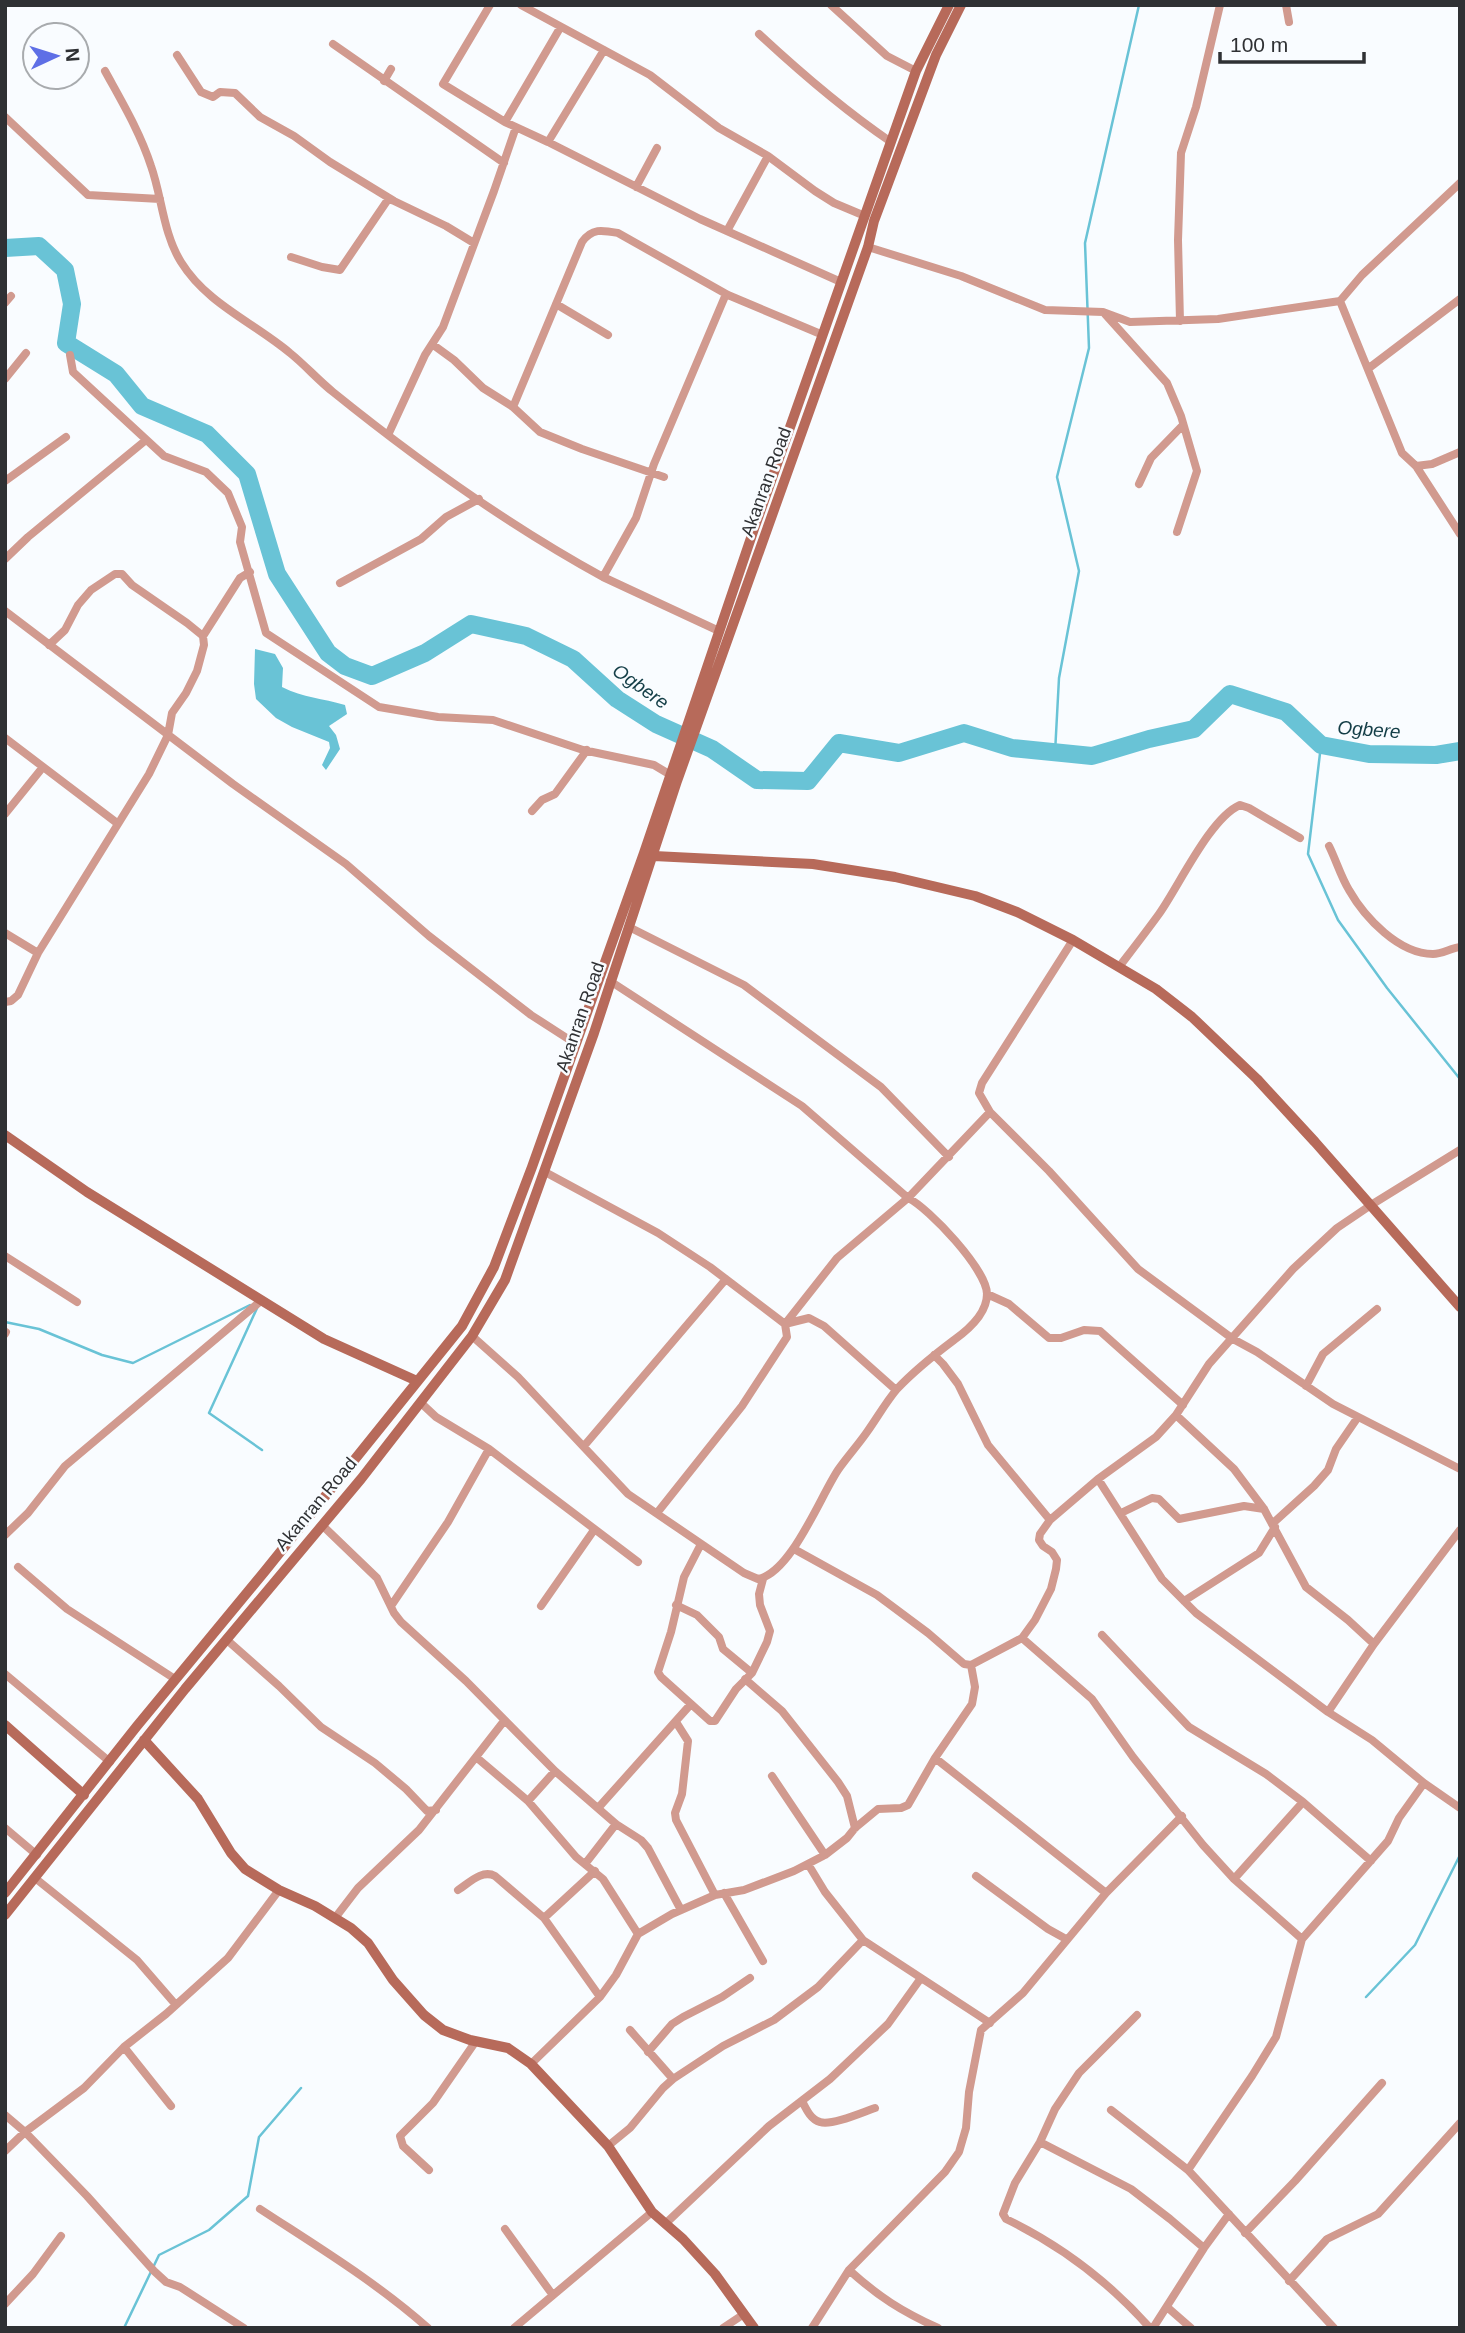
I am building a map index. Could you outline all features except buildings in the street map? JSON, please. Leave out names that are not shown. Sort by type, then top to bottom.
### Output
[{"type":"main road","name":"Akanran Road","points":[[7,1910],[421,1403],[472,1336],[505,1280],[654,856],[719,631],[763,503],[916,71],[949,5]]},
{"type":"main road","name":"Akanran Road","points":[[693,724],[776,508],[868,247],[874,222],[928,77],[961,5]]},
{"type":"main road","points":[[763,503],[776,508]]},
{"type":"main road","name":"Akanran Road","points":[[5,1893],[462,1326],[494,1267],[576,1044],[669,774],[687,744]]},
{"type":"main road","points":[[654,856],[813,864],[895,877],[975,896],[1017,912],[1073,940],[1156,989],[1192,1017],[1257,1079],[1460,1307]]},
{"type":"main road","points":[[5,1135],[182,1253],[324,1339],[417,1381]]},
{"type":"main road","points":[[390,1416],[401,1428]]},
{"type":"main road","points":[[5,1725],[84,1795]]},
{"type":"main road","points":[[144,1740],[198,1799],[231,1853],[245,1869],[279,1890],[315,1906],[368,1942],[393,1980],[424,2015],[443,2030],[508,2048],[530,2064],[608,2146],[652,2212],[683,2239],[715,2274],[754,2328]]},
{"type":"street","points":[[490,5],[443,84],[505,122],[727,231],[841,282]]},
{"type":"street","points":[[521,5],[560,29],[650,75],[719,128],[768,156],[814,191],[865,216]]},
{"type":"street","points":[[831,5],[887,56],[916,71]]},
{"type":"street","points":[[1180,321],[1178,240],[1181,153],[1196,107],[1220,5]]},
{"type":"street","points":[[1286,5],[1289,22]]},
{"type":"street","points":[[505,122],[560,29]]},
{"type":"street","points":[[759,34],[801,73],[891,142]]},
{"type":"street","points":[[334,44],[504,163]]},
{"type":"street","points":[[548,142],[604,50]]},
{"type":"street","points":[[177,55],[201,92],[213,97],[220,92],[235,93],[260,117],[389,198],[474,243]]},
{"type":"street","points":[[384,81],[391,69]]},
{"type":"street","points":[[105,71],[129,113],[151,166],[168,232],[180,261],[195,281],[228,311],[288,351],[331,390],[388,435],[534,536],[603,578],[719,631]]},
{"type":"street","points":[[5,117],[88,195],[160,199]]},
{"type":"street","points":[[388,435],[443,327],[516,127]]},
{"type":"street","points":[[636,187],[657,148]]},
{"type":"street","points":[[727,231],[768,156]]},
{"type":"street","points":[[868,247],[961,276],[1045,310],[1102,312],[1129,322],[1218,319],[1340,301],[1362,275],[1460,183]]},
{"type":"street","points":[[291,257],[340,271],[389,198]]},
{"type":"street","points":[[513,407],[582,242],[588,233],[598,230],[618,233],[726,294],[823,335]]},
{"type":"street","points":[[603,578],[636,517],[650,474],[726,294]]},
{"type":"street","points":[[1369,368],[1460,299]]},
{"type":"street","points":[[1340,301],[1402,453],[1416,466],[1460,534]]},
{"type":"street","points":[[556,304],[608,335]]},
{"type":"street","points":[[1102,312],[1167,383],[1183,425],[1197,471],[1177,532]]},
{"type":"street","points":[[432,344],[454,360],[483,388],[513,407],[540,432],[664,477]]},
{"type":"street","points":[[5,379],[26,353]]},
{"type":"street","points":[[70,355],[74,372],[164,456],[206,472],[228,493],[242,527],[240,542],[266,633],[379,706],[438,717],[493,720],[587,750],[653,765],[669,774]]},
{"type":"street","points":[[1139,484],[1151,458],[1183,425]]},
{"type":"street","points":[[5,481],[66,437]]},
{"type":"street","points":[[5,559],[146,440]]},
{"type":"street","points":[[1416,466],[1432,464],[1460,452]]},
{"type":"street","points":[[340,583],[421,539],[446,517],[479,499]]},
{"type":"street","points":[[5,1002],[18,995],[38,953],[149,774],[168,735],[172,713],[197,671],[204,645],[203,636],[240,578],[250,572]]},
{"type":"street","points":[[49,645],[65,630],[78,605],[91,590],[115,574],[122,574],[132,585],[203,636]]},
{"type":"street","points":[[5,611],[233,784],[346,864],[429,936],[531,1015],[576,1044]]},
{"type":"street","points":[[5,738],[117,823]]},
{"type":"street","points":[[532,811],[542,800],[555,794],[587,750]]},
{"type":"street","points":[[5,814],[43,768]]},
{"type":"street","points":[[1119,967],[1159,915],[1214,827],[1233,808],[1240,805],[1249,808],[1300,838]]},
{"type":"street","points":[[1329,846],[1349,890],[1368,917],[1393,937],[1413,950],[1435,954],[1460,947]]},
{"type":"street","points":[[629,927],[744,985],[881,1087],[949,1157]]},
{"type":"street","points":[[5,933],[38,953]]},
{"type":"street","points":[[1073,940],[982,1083],[979,1093],[990,1112],[1049,1171],[1138,1269],[1233,1339],[1306,1386],[1358,1417],[1458,1465]]},
{"type":"street","points":[[472,1336],[519,1377],[628,1494],[744,1573],[758,1579],[772,1573],[794,1549],[836,1472],[896,1390],[978,1318],[987,1294],[981,1275],[921,1204],[908,1198],[802,1106],[610,981]]},
{"type":"street","points":[[785,1324],[837,1258],[908,1198],[990,1112]]},
{"type":"street","points":[[794,1549],[877,1595],[964,1664],[971,1665],[1022,1638],[1047,1596],[1056,1569],[1057,1560],[1039,1540],[1050,1520],[1098,1479],[1156,1437],[1176,1415],[1209,1364],[1293,1269],[1337,1228],[1460,1150]]},
{"type":"street","points":[[545,1172],[658,1233],[726,1279],[785,1324],[787,1337],[742,1406],[657,1513]]},
{"type":"street","points":[[5,1256],[77,1302]]},
{"type":"street","points":[[584,1446],[726,1279]]},
{"type":"street","points":[[987,1294],[1009,1304],[1049,1338],[1061,1338],[1084,1330],[1100,1331],[1183,1405]]},
{"type":"street","points":[[5,1535],[29,1513],[65,1466],[262,1300]]},
{"type":"street","points":[[1306,1386],[1323,1354],[1377,1309]]},
{"type":"street","points":[[785,1324],[808,1318],[824,1326],[896,1390]]},
{"type":"street","points":[[934,1356],[958,1384],[988,1445],[1050,1520]]},
{"type":"street","points":[[421,1403],[436,1417],[489,1449],[638,1562]]},
{"type":"street","points":[[1176,1415],[1234,1469],[1264,1509],[1306,1587],[1374,1644]]},
{"type":"street","points":[[1184,1601],[1259,1553],[1273,1525],[1328,1470],[1336,1449],[1358,1417]]},
{"type":"street","points":[[391,1606],[448,1522],[489,1449]]},
{"type":"street","points":[[1098,1479],[1162,1579],[1184,1601],[1227,1637],[1328,1712],[1372,1740],[1424,1783],[1460,1808]]},
{"type":"street","points":[[1121,1513],[1152,1498],[1159,1499],[1179,1519],[1244,1506],[1264,1509]]},
{"type":"street","points":[[322,1525],[377,1578],[401,1622],[475,1690],[555,1772],[616,1824],[641,1840],[648,1848],[681,1910]]},
{"type":"street","points":[[541,1606],[594,1530]]},
{"type":"street","points":[[1328,1712],[1374,1644],[1460,1530]]},
{"type":"street","points":[[1266,1542],[1283,1543]]},
{"type":"street","points":[[701,1544],[684,1577],[658,1672],[710,1721],[715,1721],[736,1689],[749,1676],[770,1631],[760,1605],[759,1594],[763,1578]]},
{"type":"street","points":[[18,1567],[67,1609],[175,1679]]},
{"type":"street","points":[[676,1605],[697,1615],[719,1637],[723,1649],[782,1711],[847,1796],[855,1828]]},
{"type":"street","points":[[1101,1635],[1189,1727],[1266,1774],[1371,1861]]},
{"type":"street","points":[[1022,1638],[1092,1699],[1133,1758],[1203,1845],[1234,1879],[1302,1938]]},
{"type":"street","points":[[227,1640],[321,1727],[375,1763],[427,1811],[436,1810]]},
{"type":"street","points":[[530,2064],[600,1997],[616,1975],[638,1934],[681,1910],[719,1894],[763,1884],[808,1864],[847,1838],[878,1809],[908,1805],[935,1758],[972,1704],[975,1687],[971,1665]]},
{"type":"street","points":[[5,1674],[110,1762]]},
{"type":"street","points":[[599,1807],[691,1704]]},
{"type":"street","points":[[335,1918],[358,1888],[419,1830],[504,1721]]},
{"type":"street","points":[[676,1722],[688,1741],[682,1794],[675,1813],[677,1820],[719,1894],[764,1961]]},
{"type":"street","points":[[476,1757],[528,1801],[584,1864],[608,1884],[638,1934]]},
{"type":"street","points":[[935,1758],[1105,1893]]},
{"type":"street","points":[[528,1801],[555,1772]]},
{"type":"street","points":[[772,1776],[825,1855]]},
{"type":"street","points":[[1188,2170],[1276,2037],[1302,1938],[1388,1841],[1399,1818],[1424,1783]]},
{"type":"street","points":[[1234,1879],[1303,1802]]},
{"type":"street","points":[[812,2328],[849,2270],[945,2172],[959,2152],[966,2128],[969,2092],[981,2031],[1023,1993],[1105,1893],[1182,1816]]},
{"type":"street","points":[[584,1864],[616,1824]]},
{"type":"street","points":[[5,1828],[37,1855]]},
{"type":"street","points":[[808,1864],[825,1892],[863,1940],[990,2023]]},
{"type":"street","points":[[544,1919],[595,1871]]},
{"type":"street","points":[[458,1890],[489,1873],[544,1919],[600,1997]]},
{"type":"street","points":[[976,1876],[1048,1929],[1066,1939]]},
{"type":"street","points":[[34,1878],[137,1961],[176,2005]]},
{"type":"street","points":[[5,2151],[24,2132],[84,2088],[124,2047],[228,1958],[279,1890]]},
{"type":"street","points":[[608,2146],[630,2128],[673,2079],[723,2046],[774,2021],[818,1987],[863,1940]]},
{"type":"street","points":[[648,2052],[672,2024],[722,1997],[750,1978]]},
{"type":"street","points":[[665,2224],[722,2168],[769,2126],[830,2079],[888,2024],[921,1978]]},
{"type":"street","points":[[1136,2015],[1079,2073],[1055,2109],[1040,2142],[1015,2183],[1003,2214],[1006,2219],[1059,2248],[1129,2304],[1152,2328],[1229,2214]]},
{"type":"street","points":[[630,2030],[673,2079]]},
{"type":"street","points":[[429,2170],[403,2146],[400,2136],[433,2103],[476,2041]]},
{"type":"street","points":[[124,2047],[171,2106]]},
{"type":"street","points":[[1245,2232],[1295,2181],[1382,2083]]},
{"type":"street","points":[[802,2101],[810,2114],[820,2122],[829,2123],[875,2108]]},
{"type":"street","points":[[1111,2110],[1188,2170],[1334,2328]]},
{"type":"street","points":[[5,2115],[111,2222],[151,2269],[166,2282],[180,2287],[244,2328]]},
{"type":"street","points":[[1289,2281],[1327,2239],[1378,2214],[1460,2123]]},
{"type":"street","points":[[1040,2142],[1130,2189],[1204,2248]]},
{"type":"street","points":[[260,2209],[306,2241],[348,2264],[428,2328]]},
{"type":"street","points":[[514,2328],[652,2212]]},
{"type":"street","points":[[505,2229],[552,2294]]},
{"type":"street","points":[[5,2304],[33,2274],[61,2236]]},
{"type":"street","points":[[849,2270],[875,2294],[938,2328]]},
{"type":"street","points":[[1167,2307],[1191,2328]]},
{"type":"street","points":[[723,2328],[744,2314]]},
{"type":"street","points":[[224,2328],[229,2319]]},
{"type":"water","points":[[255,649],[275,654],[283,668],[282,687],[345,705],[347,714],[329,726],[336,735],[340,749],[326,770],[322,765],[330,748],[329,742],[276,718],[256,699]]},
{"type":"waterway","points":[[1055,753],[1059,678],[1079,571],[1057,477],[1089,348],[1085,243],[1139,5]]},
{"type":"waterway","name":"Ogbere","points":[[5,248],[39,246],[65,270],[72,304],[66,343],[116,374],[142,406],[207,434],[247,474],[277,574],[328,653],[345,666],[372,676],[425,653],[471,624],[526,636],[573,659],[617,699],[656,724],[712,749],[757,780],[808,781],[839,743],[899,753],[964,733],[1012,748],[1092,756],[1194,729],[1230,694],[1286,712],[1321,745],[1369,754],[1436,755],[1460,751]]},
{"type":"waterway","points":[[1321,745],[1308,854],[1338,920],[1387,988],[1460,1079]]},
{"type":"waterway","points":[[5,1322],[39,1329],[102,1355],[133,1363],[250,1305]]},
{"type":"waterway","points":[[258,1306],[209,1413],[262,1450]]},
{"type":"waterway","points":[[1366,1997],[1415,1945],[1460,1855]]},
{"type":"waterway","points":[[124,2328],[159,2255],[209,2230],[248,2196],[259,2137],[301,2088]]}]
